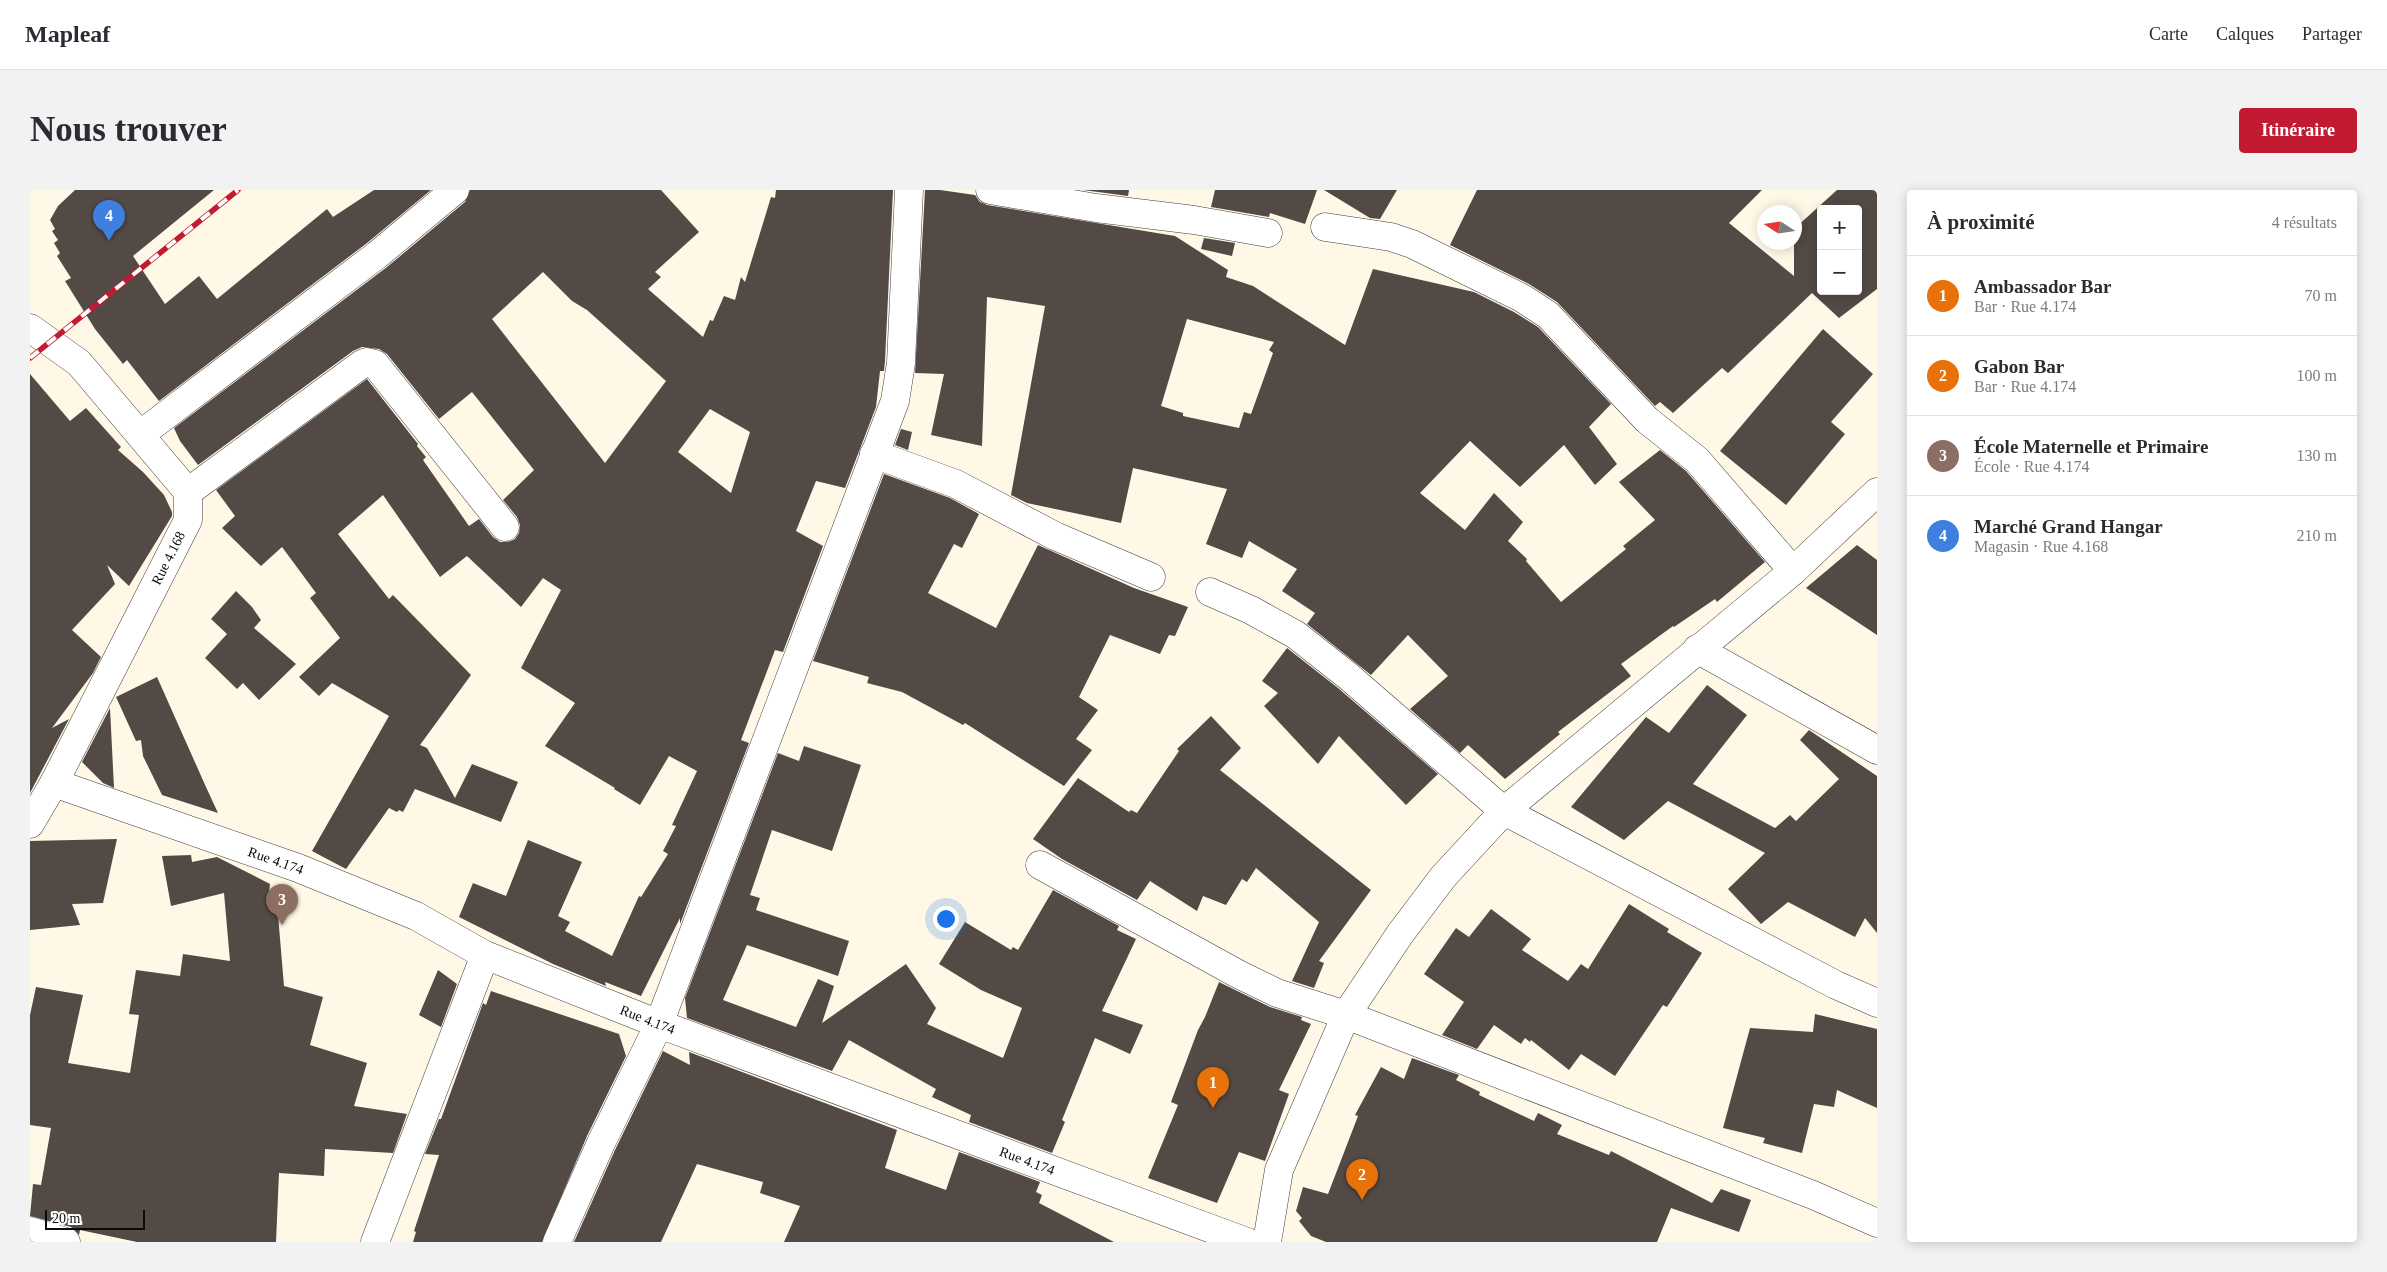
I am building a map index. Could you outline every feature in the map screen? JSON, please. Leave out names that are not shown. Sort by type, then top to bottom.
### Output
[{"type":"street","points":[[141,434],[377,255],[455,190]]},
{"type":"street","points":[[557,1242],[600,1143],[659,1024],[894,401],[899,382],[909,190]]},
{"type":"street","points":[[990,190],[1096,208],[1194,220],[1268,233]]},
{"type":"street","points":[[1325,227],[1391,237],[1412,244],[1522,298],[1548,315],[1647,420],[1697,460],[1793,571]]},
{"type":"street","points":[[30,328],[79,362],[188,492],[362,364],[372,362],[505,527]]},
{"type":"street","points":[[874,454],[956,484],[1055,536],[1151,577]]},
{"type":"street","name":"Rue 4.168","points":[[30,824],[54,783],[188,520],[188,492]]},
{"type":"street","points":[[1267,1242],[1279,1170],[1346,1015],[1400,934],[1443,877],[1504,811],[1793,571],[1877,492]]},
{"type":"street","points":[[1210,592],[1251,610],[1296,635],[1348,676],[1504,811],[1836,985],[1877,1002]]},
{"type":"street","points":[[1698,649],[1877,750]]},
{"type":"street","name":"Rue 4.174","points":[[54,783],[307,872],[416,916],[485,955],[659,1024],[1247,1242]]},
{"type":"street","points":[[1040,865],[1238,974],[1277,993],[1346,1015],[1812,1195],[1877,1223]]},
{"type":"street","points":[[375,1242],[485,955]]},
{"type":"street","points":[[30,1231],[66,1242]]},
{"type":"building","points":[[75,190],[214,190],[133,256],[165,304],[199,276],[217,299],[327,209],[333,217],[374,190],[431,190],[367,243],[159,401],[127,360],[123,364],[95,329],[65,281],[71,278],[57,256],[60,253],[54,243],[58,240],[52,231],[55,229],[50,220],[58,206]]},
{"type":"building","points":[[470,190],[661,190],[699,232],[655,272],[661,277],[648,289],[703,337],[710,320],[713,321],[724,296],[735,300],[741,277],[745,282],[771,197],[775,198],[776,190],[893,190],[885,361],[884,371],[880,371],[876,407],[845,488],[816,481],[796,531],[823,546],[783,652],[775,650],[741,740],[749,743],[680,924],[680,918],[641,996],[605,982],[606,986],[553,964],[459,917],[473,883],[506,896],[528,840],[582,862],[558,916],[570,922],[565,931],[612,956],[639,896],[641,897],[668,854],[663,851],[676,826],[672,825],[697,771],[669,756],[640,805],[545,746],[575,703],[521,668],[561,590],[543,578],[521,607],[467,556],[440,577],[383,495],[338,534],[389,599],[393,595],[471,675],[420,745],[427,748],[455,798],[472,764],[518,782],[501,822],[415,789],[403,812],[399,810],[397,812],[389,808],[346,869],[312,851],[389,716],[332,683],[319,696],[299,677],[340,638],[310,598],[316,593],[282,547],[261,566],[222,528],[235,516],[216,490],[367,379],[418,444],[417,446],[426,457],[423,460],[469,526],[479,519],[493,537],[500,542],[508,542],[515,539],[519,533],[520,525],[517,517],[503,500],[534,470],[472,392],[439,419],[387,354],[379,349],[362,347],[353,351],[198,465],[180,441],[174,428],[387,267],[465,202]],"holes":[[[543,272],[572,301],[587,310],[666,381],[605,463],[492,319]],[[710,409],[750,432],[731,493],[678,452]]]},
{"type":"building","points":[[925,190],[975,195],[980,202],[987,205],[1175,236],[1228,270],[1226,277],[1253,286],[1345,345],[1373,269],[1474,292],[1514,312],[1538,327],[1611,404],[1589,427],[1617,464],[1595,485],[1564,445],[1520,487],[1470,441],[1420,493],[1465,530],[1494,493],[1523,522],[1508,541],[1527,559],[1526,561],[1561,602],[1626,549],[1623,546],[1655,520],[1619,482],[1660,450],[1686,471],[1765,562],[1717,602],[1715,599],[1673,626],[1621,664],[1631,676],[1558,732],[1560,734],[1505,779],[1468,745],[1460,753],[1410,709],[1448,676],[1408,635],[1371,675],[1307,624],[1315,613],[1282,591],[1297,569],[1249,541],[1242,558],[1206,544],[1227,489],[1133,468],[1121,523],[1027,503],[1011,495],[1045,306],[987,297],[982,446],[931,435],[944,374],[915,373]],"holes":[[[1187,319],[1274,342],[1269,350],[1273,353],[1251,414],[1244,412],[1239,428],[1183,416],[1183,413],[1161,406]]]},
{"type":"building","points":[[1083,190],[1129,190],[1128,196]]},
{"type":"building","points":[[1215,190],[1317,190],[1305,224],[1270,213],[1269,217],[1211,207]]},
{"type":"building","points":[[1324,190],[1397,190],[1380,219],[1370,218]]},
{"type":"building","points":[[1477,190],[1762,190],[1729,223],[1757,246],[1757,250],[1762,250],[1794,276],[1794,250],[1802,250],[1802,222],[1817,208],[1817,295],[1862,295],[1862,205],[1820,205],[1837,190],[1877,190],[1877,289],[1839,318],[1812,293],[1728,373],[1722,368],[1673,413],[1660,402],[1655,406],[1557,302],[1529,284],[1450,245]]},
{"type":"building","points":[[1204,238],[1235,243],[1232,256],[1201,249]]},
{"type":"building","points":[[1823,329],[1873,374],[1831,422],[1845,434],[1786,505],[1720,451]]},
{"type":"building","points":[[30,374],[70,421],[86,408],[121,447],[118,450],[143,472],[164,495],[172,516],[129,586],[107,565],[115,584],[72,630],[101,657],[93,673],[52,728],[69,719],[30,793]]},
{"type":"building","points":[[901,429],[912,432],[908,450],[895,445]]},
{"type":"building","points":[[884,474],[950,498],[979,514],[962,548],[954,544],[928,593],[996,628],[1038,545],[1134,588],[1188,607],[1175,636],[1169,635],[1160,654],[1110,635],[1079,697],[1098,710],[1076,739],[1092,750],[1064,786],[965,723],[963,725],[902,692],[867,683],[869,677],[813,661]]},
{"type":"building","points":[[1857,545],[1877,560],[1877,635],[1806,588]]},
{"type":"building","points":[[236,591],[252,607],[261,620],[254,628],[296,664],[259,700],[243,683],[237,689],[205,658],[227,634],[211,619]]},
{"type":"building","points":[[1287,648],[1338,688],[1438,774],[1406,805],[1339,736],[1318,764],[1264,706],[1278,693],[1262,681]]},
{"type":"building","points":[[157,677],[218,813],[162,795],[143,756],[141,740],[136,741],[116,697]]},
{"type":"building","points":[[1707,685],[1747,715],[1693,784],[1775,828],[1790,815],[1796,821],[1839,779],[1800,740],[1809,730],[1877,776],[1877,933],[1865,918],[1855,937],[1788,902],[1761,924],[1728,889],[1765,853],[1668,801],[1624,840],[1571,807],[1646,717],[1669,733]]},
{"type":"building","points":[[110,708],[114,788],[103,783],[82,762]]},
{"type":"building","points":[[1211,716],[1241,748],[1220,770],[1371,890],[1319,961],[1324,963],[1314,988],[1292,981],[1319,922],[1256,868],[1247,882],[1242,879],[1226,905],[1203,896],[1197,911],[1150,881],[1137,900],[1062,859],[1033,839],[1078,778],[1129,812],[1131,810],[1137,813],[1179,751],[1177,749]]},
{"type":"building","points":[[804,746],[861,765],[832,851],[772,830],[750,895],[760,898],[756,910],[849,941],[838,976],[747,945],[723,1000],[796,1027],[818,979],[834,986],[822,1023],[906,964],[936,1008],[927,1024],[1003,1058],[1022,1008],[981,990],[939,964],[965,922],[1011,950],[1013,947],[1018,950],[1053,890],[1119,926],[1117,930],[1136,939],[1102,1011],[1143,1025],[1130,1054],[1095,1038],[1062,1120],[1065,1122],[1052,1153],[969,1122],[971,1115],[932,1097],[936,1089],[849,1040],[832,1071],[687,1018],[685,998],[778,753],[799,761]]},
{"type":"building","points":[[117,839],[103,903],[72,904],[80,925],[30,930],[30,841]]},
{"type":"building","points":[[191,855],[192,862],[217,857],[270,884],[268,900],[277,903],[284,986],[323,997],[310,1045],[367,1063],[354,1106],[407,1114],[393,1153],[325,1149],[324,1176],[279,1173],[276,1242],[137,1242],[80,1230],[79,1235],[71,1227],[30,1216],[33,1184],[41,1185],[51,1128],[30,1125],[30,1015],[36,987],[83,995],[68,1063],[130,1073],[139,1015],[129,1014],[136,970],[180,976],[183,954],[230,961],[224,893],[171,906],[162,856]]},
{"type":"building","points":[[1629,904],[1669,929],[1667,932],[1702,953],[1667,1007],[1663,1005],[1615,1076],[1581,1054],[1569,1070],[1531,1040],[1530,1042],[1525,1038],[1521,1044],[1494,1025],[1477,1049],[1442,1035],[1464,1002],[1424,974],[1456,928],[1469,937],[1491,909],[1531,939],[1522,950],[1568,981],[1581,964],[1588,969]]},
{"type":"building","points":[[438,970],[457,984],[441,1027],[419,1015]]},
{"type":"building","points":[[1219,982],[1270,1007],[1302,1017],[1301,1020],[1311,1024],[1279,1090],[1289,1094],[1265,1161],[1239,1152],[1217,1203],[1148,1178],[1178,1105],[1171,1102],[1198,1030]]},
{"type":"building","points":[[491,991],[619,1034],[626,1056],[587,1136],[542,1242],[413,1242],[416,1232],[414,1231],[439,1155],[425,1154],[439,1119],[441,1119],[483,1003],[486,1005]]},
{"type":"building","points":[[1815,1014],[1877,1029],[1877,1108],[1837,1090],[1834,1107],[1814,1104],[1802,1153],[1763,1143],[1765,1138],[1723,1128],[1750,1028],[1813,1032]]},
{"type":"building","points":[[663,1051],[690,1065],[689,1052],[897,1130],[885,1168],[946,1190],[959,1152],[1040,1182],[1036,1192],[1042,1195],[1039,1203],[1114,1242],[784,1242],[800,1206],[760,1193],[763,1182],[697,1164],[661,1242],[574,1242],[615,1150]]},
{"type":"building","points":[[1412,1058],[1459,1075],[1456,1080],[1480,1092],[1479,1095],[1534,1121],[1538,1113],[1562,1125],[1557,1134],[1609,1155],[1611,1151],[1712,1203],[1721,1189],[1751,1200],[1739,1232],[1671,1208],[1657,1242],[1326,1242],[1311,1236],[1299,1221],[1302,1218],[1296,1211],[1303,1187],[1328,1194],[1358,1116],[1355,1115],[1381,1067],[1404,1079]]},
{"type":"railway","points":[[30,358],[238,190]]},
{"type":"place","name":"Marché Grand Hangar","points":[[109,241]]},
{"type":"place","name":"École Maternelle et Primaire","points":[[282,925]]},
{"type":"place","name":"Ambassador Bar","points":[[1213,1108]]},
{"type":"place","name":"Gabon Bar","points":[[1362,1200]]}]
